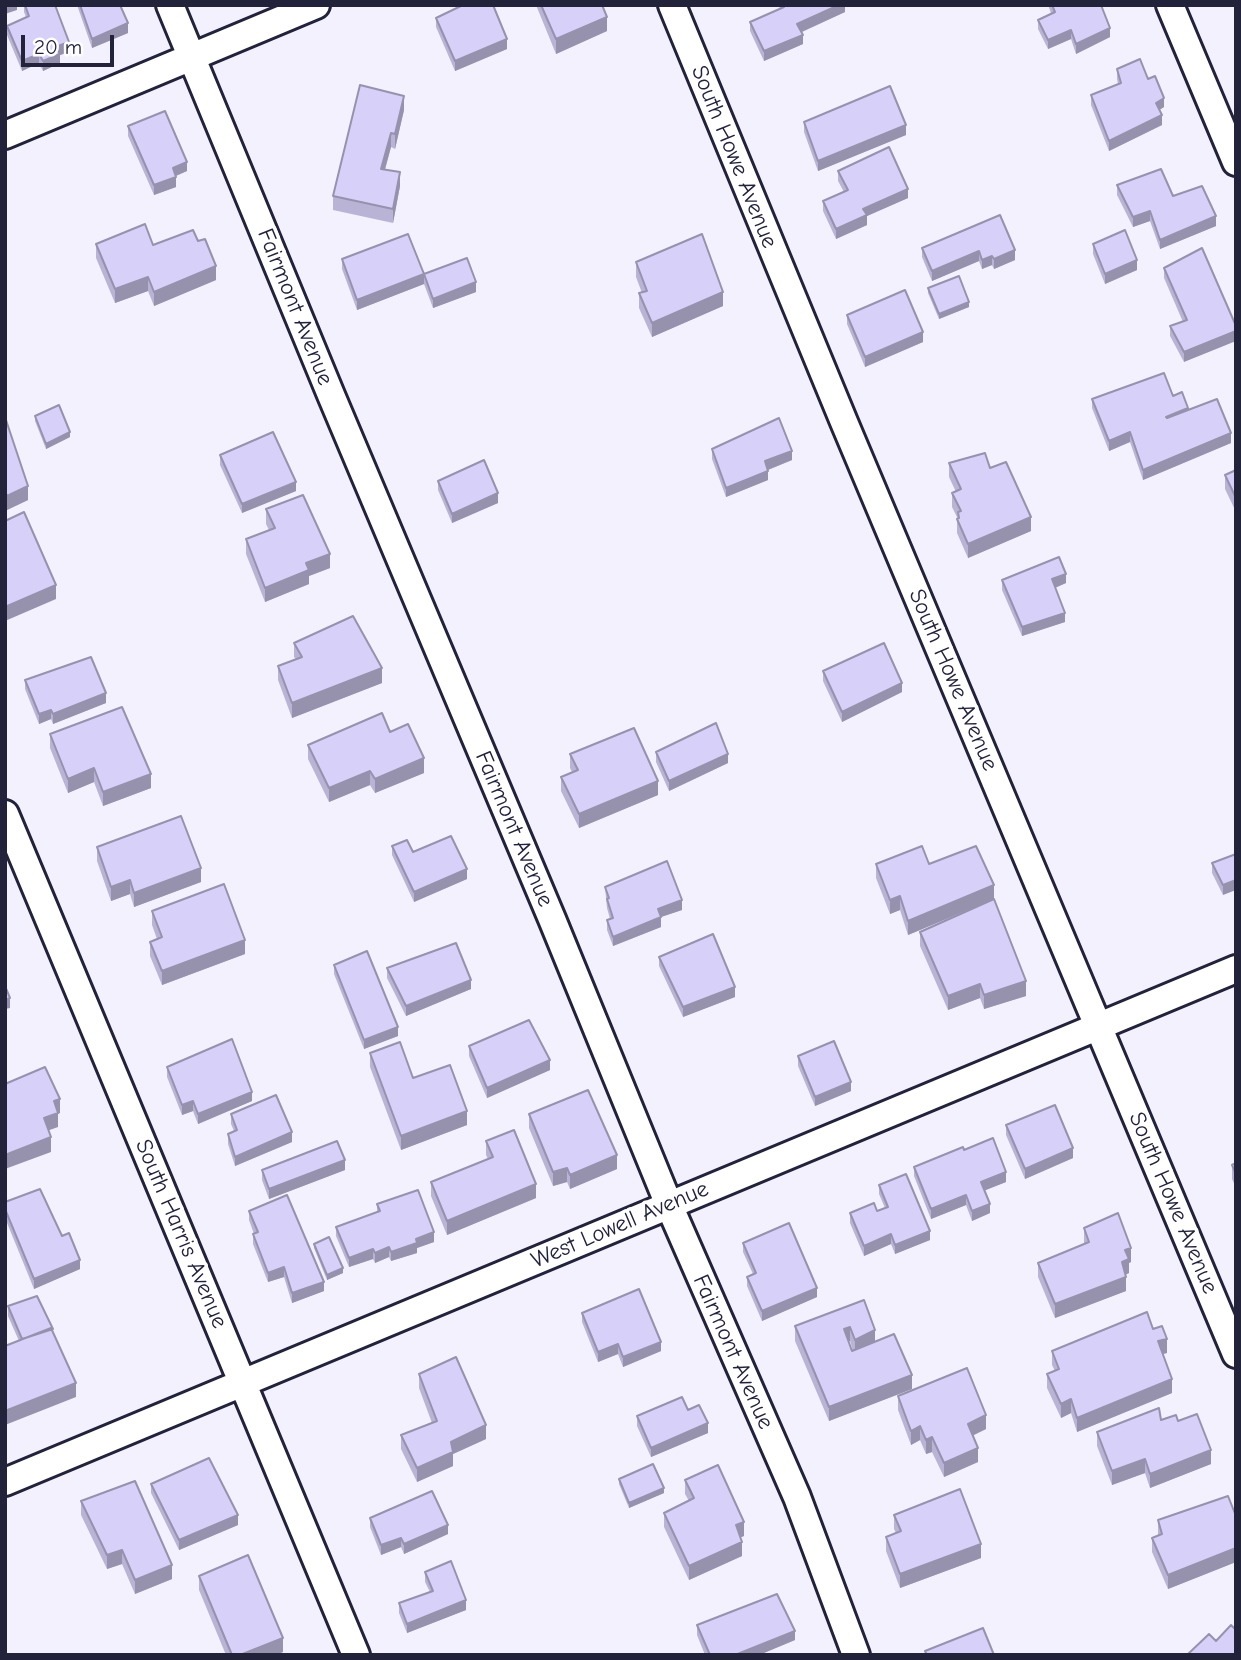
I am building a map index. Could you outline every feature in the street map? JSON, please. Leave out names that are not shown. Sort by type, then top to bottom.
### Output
[{"type":"street","name":"Fairmont Avenue","points":[[170,5],[547,906],[668,1205],[797,1497],[856,1655]]},
{"type":"street","points":[[5,135],[316,5]]},
{"type":"street","name":"South Howe Avenue","points":[[672,5],[844,422],[1236,1354]]},
{"type":"street","points":[[1170,5],[1236,162]]},
{"type":"street","name":"South Harris Avenue","points":[[5,814],[356,1655]]},
{"type":"street","name":"West Lowell Avenue","points":[[5,1482],[1236,969]]},
{"type":"building","points":[[25,5],[55,5],[69,42],[55,47],[60,54],[43,61],[39,54],[22,61],[7,26],[29,16]]},
{"type":"building","points":[[80,5],[120,5],[128,23],[92,39]]},
{"type":"building","points":[[463,5],[493,5],[507,39],[455,61],[436,18]]},
{"type":"building","points":[[541,5],[602,5],[607,17],[556,39]]},
{"type":"building","points":[[783,5],[839,5],[797,24],[803,35],[764,51],[750,22],[784,7]]},
{"type":"building","points":[[1052,5],[1101,5],[1110,28],[1076,44],[1071,30],[1048,40],[1038,20],[1055,12]]},
{"type":"building","points":[[1140,59],[1148,79],[1155,76],[1164,98],[1156,103],[1162,115],[1109,141],[1091,95],[1121,83],[1117,69]]},
{"type":"building","points":[[360,85],[404,96],[395,134],[391,133],[381,169],[400,172],[393,209],[333,196]]},
{"type":"building","points":[[890,86],[906,125],[818,161],[804,122]]},
{"type":"building","points":[[165,111],[187,162],[173,168],[176,177],[154,185],[128,126]]},
{"type":"building","points":[[889,147],[908,189],[863,209],[867,215],[836,229],[823,201],[848,190],[838,171]]},
{"type":"building","points":[[1161,169],[1173,196],[1202,186],[1216,216],[1160,240],[1150,211],[1133,217],[1117,185]]},
{"type":"building","points":[[1000,215],[1015,250],[994,259],[992,256],[982,260],[979,251],[932,271],[922,248]]},
{"type":"building","points":[[145,224],[153,245],[193,230],[198,241],[205,239],[216,266],[154,292],[148,277],[115,289],[96,244]]},
{"type":"building","points":[[1125,230],[1137,260],[1105,274],[1093,244]]},
{"type":"building","points":[[408,234],[424,274],[357,300],[342,259]]},
{"type":"building","points":[[702,234],[723,292],[652,323],[639,293],[647,291],[636,262]]},
{"type":"building","points":[[1202,248],[1236,331],[1184,352],[1170,326],[1187,320],[1164,268]]},
{"type":"building","points":[[467,258],[476,282],[433,299],[424,274]]},
{"type":"building","points":[[959,276],[969,302],[939,314],[928,288]]},
{"type":"building","points":[[905,290],[923,332],[865,357],[847,315]]},
{"type":"building","points":[[1164,373],[1173,396],[1182,392],[1188,408],[1167,418],[1217,399],[1231,433],[1143,470],[1130,432],[1109,441],[1092,399]]},
{"type":"building","points":[[59,405],[70,432],[46,444],[35,416]]},
{"type":"building","points":[[5,417],[28,486],[7,496],[5,491]]},
{"type":"building","points":[[779,418],[792,451],[765,461],[768,471],[726,488],[712,449]]},
{"type":"building","points":[[273,432],[296,482],[242,504],[220,455]]},
{"type":"building","points":[[985,453],[990,468],[1006,462],[1031,517],[968,544],[957,519],[958,512],[961,511],[952,493],[961,489],[949,463]]},
{"type":"building","points":[[484,460],[498,493],[452,514],[438,481]]},
{"type":"building","points":[[1236,470],[1236,498],[1225,475]]},
{"type":"building","points":[[303,495],[330,554],[306,563],[309,570],[265,588],[246,539],[275,528],[266,509]]},
{"type":"building","points":[[24,512],[56,585],[5,607],[5,521]]},
{"type":"building","points":[[1059,557],[1066,574],[1052,579],[1065,613],[1022,627],[1002,580]]},
{"type":"building","points":[[353,616],[382,668],[292,703],[278,666],[302,657],[294,643]]},
{"type":"building","points":[[884,643],[902,683],[842,712],[823,671]]},
{"type":"building","points":[[91,657],[106,693],[53,714],[51,710],[39,714],[25,680]]},
{"type":"building","points":[[122,707],[151,774],[103,792],[94,768],[68,779],[50,734]]},
{"type":"building","points":[[382,713],[390,732],[408,724],[424,758],[375,779],[370,771],[329,788],[308,745]]},
{"type":"building","points":[[716,723],[728,754],[669,781],[656,752]]},
{"type":"building","points":[[634,728],[658,781],[579,814],[561,777],[578,770],[570,754]]},
{"type":"building","points":[[181,816],[201,868],[134,893],[130,880],[111,887],[97,847]]},
{"type":"building","points":[[451,836],[467,869],[414,892],[392,846],[407,840],[413,852]]},
{"type":"building","points":[[922,846],[929,864],[976,846],[994,885],[908,921],[900,896],[890,900],[876,864]]},
{"type":"building","points":[[1236,854],[1236,880],[1223,885],[1212,863]]},
{"type":"building","points":[[667,861],[682,900],[658,909],[661,917],[613,937],[607,920],[613,918],[605,887]]},
{"type":"building","points":[[224,884],[245,940],[162,971],[150,942],[162,937],[152,911]]},
{"type":"building","points":[[994,899],[1026,981],[984,995],[980,984],[948,996],[920,932]]},
{"type":"building","points":[[713,934],[735,987],[683,1007],[659,957]]},
{"type":"building","points":[[456,943],[471,980],[406,1006],[387,968]]},
{"type":"building","points":[[367,951],[398,1027],[364,1040],[334,965]]},
{"type":"building","points":[[5,986],[10,998],[5,1000]]},
{"type":"building","points":[[529,1020],[550,1060],[487,1088],[469,1046]]},
{"type":"building","points":[[232,1039],[252,1092],[198,1114],[193,1101],[182,1105],[167,1067]]},
{"type":"building","points":[[834,1041],[851,1082],[815,1097],[798,1056]]},
{"type":"building","points":[[400,1042],[413,1078],[450,1065],[467,1111],[401,1136],[370,1053]]},
{"type":"building","points":[[45,1067],[60,1099],[54,1101],[58,1113],[44,1118],[51,1137],[5,1155],[5,1084]]},
{"type":"building","points":[[588,1090],[617,1155],[570,1175],[567,1168],[553,1172],[529,1114]]},
{"type":"building","points":[[276,1095],[292,1132],[235,1157],[228,1134],[237,1130],[231,1114]]},
{"type":"building","points":[[1055,1105],[1073,1148],[1025,1169],[1006,1125]]},
{"type":"building","points":[[514,1130],[536,1184],[447,1221],[431,1182],[493,1157],[486,1141]]},
{"type":"building","points":[[993,1138],[1006,1172],[981,1182],[990,1204],[972,1211],[966,1195],[931,1209],[914,1167]]},
{"type":"building","points":[[337,1141],[345,1160],[269,1189],[262,1170]]},
{"type":"building","points":[[906,1174],[930,1231],[895,1245],[891,1234],[864,1246],[850,1213],[874,1203],[877,1211],[888,1207],[879,1185]]},
{"type":"building","points":[[40,1189],[62,1236],[69,1233],[80,1260],[34,1279],[5,1209],[5,1202]]},
{"type":"building","points":[[418,1190],[434,1232],[416,1239],[417,1243],[391,1252],[389,1247],[375,1253],[373,1249],[349,1258],[336,1227],[380,1211],[377,1204]]},
{"type":"building","points":[[287,1195],[324,1282],[292,1293],[284,1267],[268,1273],[253,1234],[258,1232],[249,1211]]},
{"type":"building","points":[[1118,1213],[1131,1248],[1125,1250],[1129,1259],[1122,1262],[1126,1277],[1055,1304],[1038,1263],[1089,1242],[1084,1228]]},
{"type":"building","points":[[789,1223],[817,1288],[762,1311],[747,1277],[756,1273],[743,1243]]},
{"type":"building","points":[[329,1237],[343,1268],[327,1275],[314,1244]]},
{"type":"building","points":[[639,1289],[661,1342],[623,1357],[618,1344],[598,1352],[582,1313]]},
{"type":"building","points":[[37,1296],[53,1329],[22,1339],[8,1306]]},
{"type":"building","points":[[864,1300],[875,1330],[855,1340],[850,1327],[844,1329],[852,1351],[894,1334],[912,1375],[829,1407],[795,1326]]},
{"type":"building","points":[[1147,1312],[1153,1329],[1162,1326],[1167,1339],[1158,1341],[1172,1379],[1077,1418],[1071,1399],[1061,1404],[1047,1374],[1059,1369],[1052,1351]]},
{"type":"building","points":[[51,1328],[76,1383],[5,1411],[5,1346]]},
{"type":"building","points":[[456,1357],[486,1425],[451,1442],[453,1452],[417,1468],[401,1435],[437,1421],[419,1374]]},
{"type":"building","points":[[967,1368],[986,1415],[968,1424],[978,1448],[944,1463],[932,1437],[926,1440],[920,1426],[911,1431],[898,1396]]},
{"type":"building","points":[[682,1397],[688,1410],[699,1405],[708,1423],[651,1448],[637,1416]]},
{"type":"building","points":[[1159,1408],[1161,1420],[1176,1415],[1178,1421],[1197,1414],[1211,1450],[1150,1474],[1145,1459],[1112,1471],[1097,1432]]},
{"type":"building","points":[[209,1458],[238,1515],[179,1540],[151,1484]]},
{"type":"building","points":[[653,1464],[664,1488],[629,1503],[619,1479]]},
{"type":"building","points":[[718,1465],[744,1522],[736,1525],[742,1542],[689,1566],[664,1513],[694,1498],[685,1480]]},
{"type":"building","points":[[135,1481],[172,1565],[135,1580],[122,1550],[107,1555],[81,1501]]},
{"type":"building","points":[[960,1489],[981,1544],[900,1574],[886,1537],[901,1531],[894,1515]]},
{"type":"building","points":[[432,1491],[448,1525],[404,1544],[401,1538],[381,1545],[370,1518]]},
{"type":"building","points":[[1228,1496],[1236,1516],[1236,1548],[1168,1575],[1152,1538],[1162,1534],[1158,1520]]},
{"type":"building","points":[[248,1555],[283,1638],[240,1655],[232,1655],[199,1576]]},
{"type":"building","points":[[451,1561],[466,1600],[407,1624],[399,1603],[433,1591],[425,1572]]},
{"type":"building","points":[[777,1594],[795,1631],[735,1655],[710,1655],[697,1625]]},
{"type":"building","points":[[1231,1625],[1236,1630],[1236,1655],[1187,1655],[1209,1634],[1216,1641]]},
{"type":"building","points":[[983,1628],[994,1655],[927,1655],[925,1651]]}]
